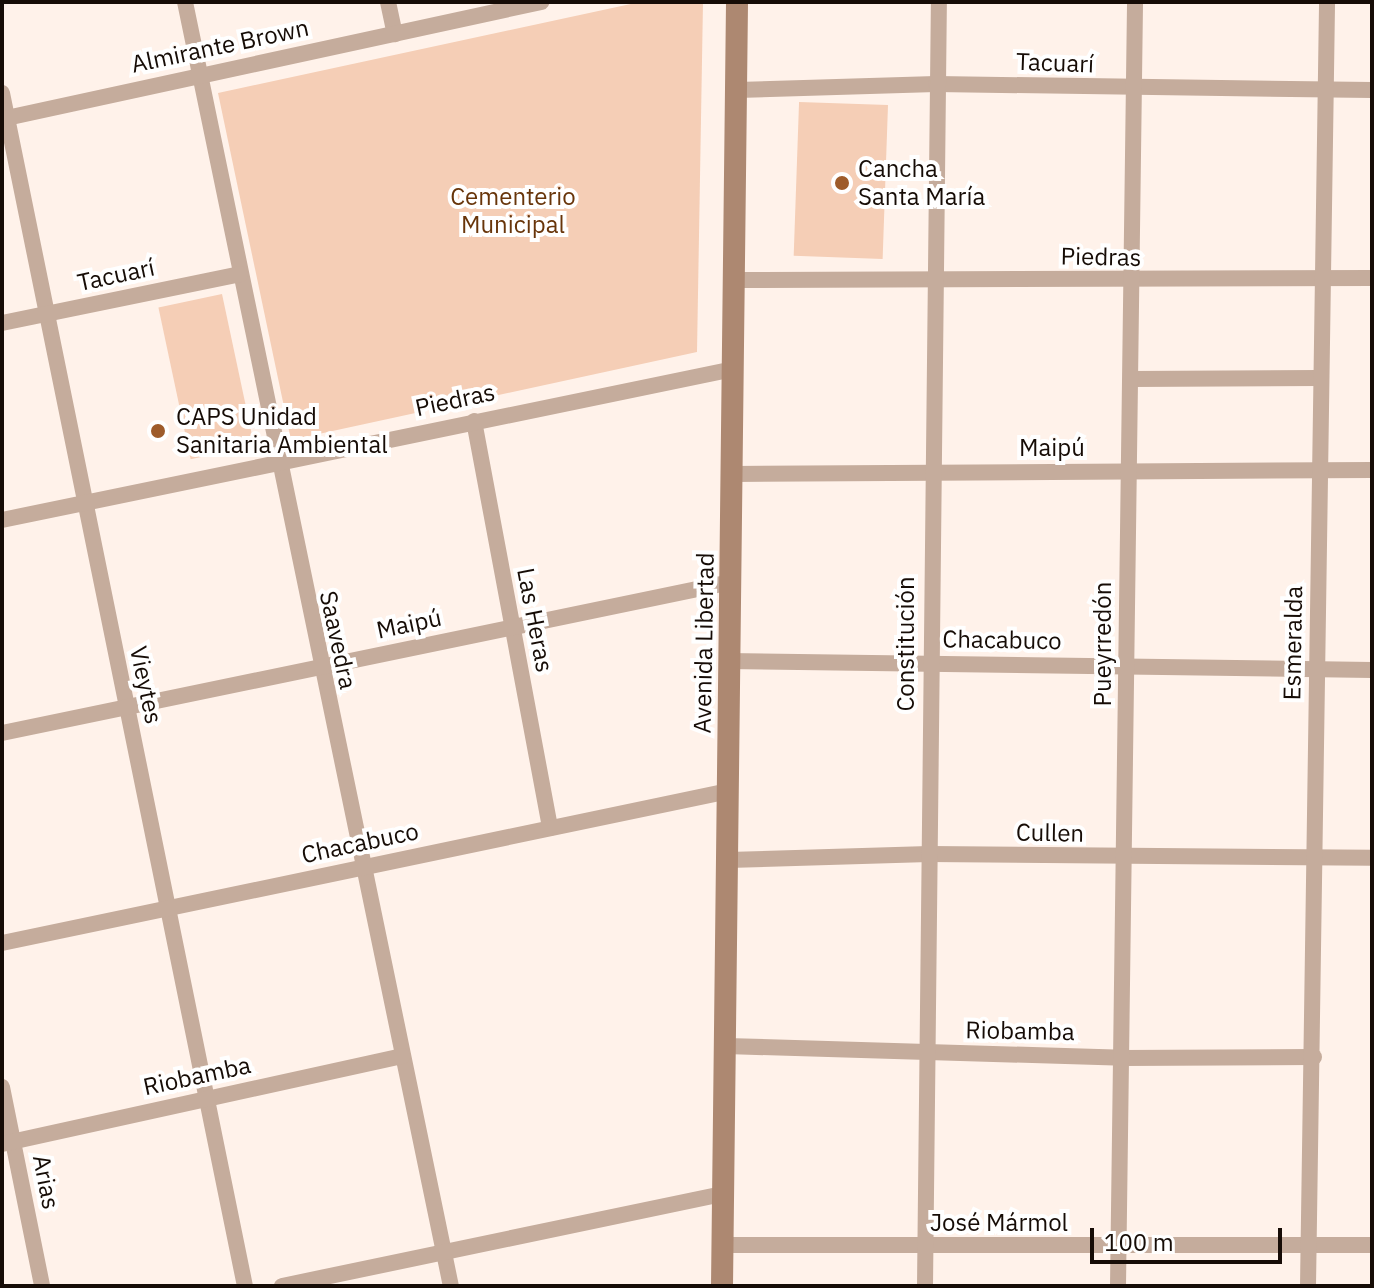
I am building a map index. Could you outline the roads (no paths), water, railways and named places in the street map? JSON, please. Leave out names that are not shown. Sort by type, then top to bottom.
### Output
[{"type":"main road","name":"Avenida Libertad","points":[[722,1286],[729,791],[727,661],[732,474],[729,370],[737,2]]},
{"type":"street","name":"Saavedra","points":[[185,2],[319,667],[451,1286]]},
{"type":"street","points":[[388,2],[395,34]]},
{"type":"street","name":"Almirante Brown","points":[[5,118],[541,2]]},
{"type":"street","name":"Constitución","points":[[925,1286],[931,471],[937,278],[936,84],[939,2]]},
{"type":"street","name":"Pueyrredón","points":[[1118,1286],[1128,665],[1126,473],[1132,379],[1135,2]]},
{"type":"street","name":"Esmeralda","points":[[1308,1286],[1321,469],[1322,91],[1327,2]]},
{"type":"street","name":"Tacuarí","points":[[737,90],[936,84],[1372,90]]},
{"type":"street","name":"Vieytes","points":[[2,93],[245,1286]]},
{"type":"street","name":"Tacuarí","points":[[2,323],[240,274]]},
{"type":"street","name":"Piedras","points":[[733,280],[937,278],[1131,282],[1372,278]]},
{"type":"street","name":"Piedras","points":[[2,520],[729,370]]},
{"type":"street","points":[[1132,379],[1319,378]]},
{"type":"street","name":"Las Heras","points":[[474,421],[550,828]]},
{"type":"street","name":"Maipú","points":[[732,474],[1372,470]]},
{"type":"street","name":"Maipú","points":[[2,733],[731,582]]},
{"type":"street","name":"Chacabuco","points":[[727,661],[1372,670]]},
{"type":"street","name":"Chacabuco","points":[[2,943],[729,791]]},
{"type":"street","name":"Cullen","points":[[728,860],[929,854],[1126,859],[1372,858]]},
{"type":"street","name":"Riobamba","points":[[726,1046],[1123,1058],[1314,1057]]},
{"type":"street","name":"Riobamba","points":[[8,1142],[402,1056]]},
{"type":"street","name":"Arias","points":[[2,1087],[8,1142],[42,1286]]},
{"type":"street","points":[[282,1286],[724,1194]]},
{"type":"street","name":"José Mármol","points":[[722,1245],[1372,1245]]},
{"type":"place","name":"Cancha Santa María","points":[[842,183]]},
{"type":"place","name":"CAPS Unidad Sanitaria Ambiental","points":[[158,431]]},
{"type":"park label","name":"Cementerio Municipal","points":[[513,211]]}]
